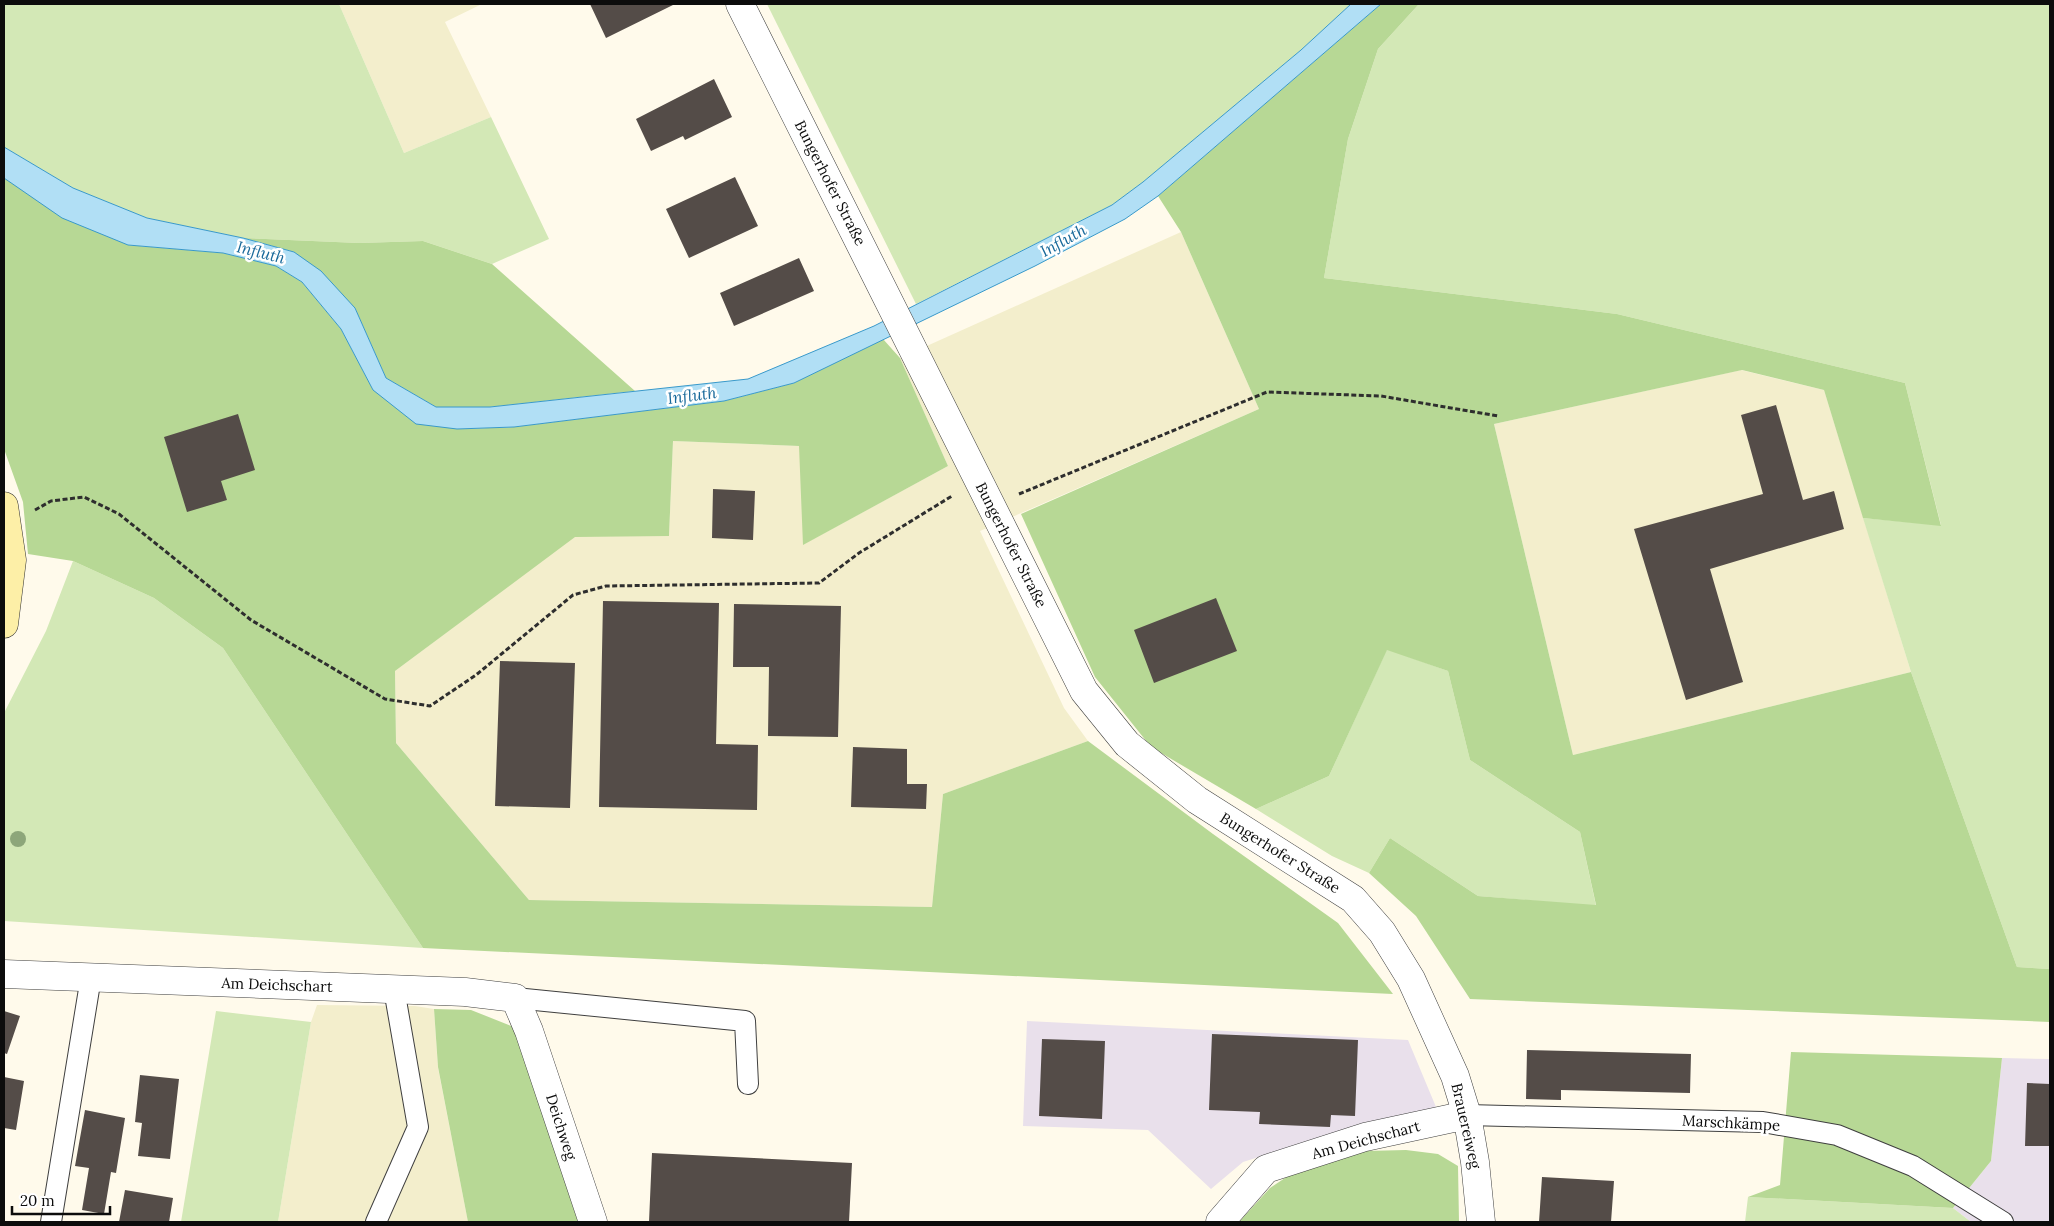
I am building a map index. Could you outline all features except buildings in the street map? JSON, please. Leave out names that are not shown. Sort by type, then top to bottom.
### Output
[{"type":"street","name":"Bungerhofer Straße","points":[[740,4],[1084,691],[1127,744],[1197,800],[1353,899],[1382,932],[1411,979]]},
{"type":"street","points":[[4,624],[12,560],[6,515]]},
{"type":"street","name":"Am Deichschart","points":[[4,974],[465,992],[515,998]]},
{"type":"street","name":"Brauereiweg","points":[[1411,979],[1455,1076],[1466,1114],[1476,1162],[1482,1222]]},
{"type":"street","name":"Deichweg","points":[[515,998],[529,1031],[593,1222]]},
{"type":"street","name":"Am Deichschart","points":[[1220,1222],[1266,1169],[1365,1137],[1466,1114]]},
{"type":"lane","points":[[51,1222],[91,977]]},
{"type":"lane","points":[[376,1222],[418,1127],[394,989]]},
{"type":"lane","points":[[515,998],[745,1021],[748,1084]]},
{"type":"lane","name":"Marschkämpe","points":[[1466,1114],[1762,1122],[1837,1135],[1913,1166],[2003,1222]]},
{"type":"path","points":[[991,505],[1267,392],[1381,396],[1498,416]]},
{"type":"path","points":[[6,515],[51,501],[84,497],[119,514],[251,620],[385,699],[430,706],[476,675],[573,595],[606,586],[819,583],[858,553],[978,480]]},
{"type":"shaded area","points":[[339,4],[482,4],[445,22],[491,117],[404,153]]},
{"type":"shaded area","points":[[1181,232],[1259,409],[980,531],[1064,708],[1088,741],[943,794],[932,907],[529,900],[396,743],[395,671],[575,536],[669,536],[673,441],[800,446],[804,544],[948,466],[900,358]]},
{"type":"shaded area","points":[[1741,370],[1824,390],[1911,672],[1573,755],[1494,424]]},
{"type":"shaded area","points":[[317,1005],[415,1006],[434,1009],[438,1068],[468,1222],[278,1222],[311,1022]]},
{"type":"shaded area","points":[[1027,1021],[1408,1040],[1436,1107],[1312,1140],[1243,1162],[1211,1189],[1148,1130],[1023,1126]]},
{"type":"shaded area","points":[[2002,1058],[2050,1059],[2050,1222],[1971,1222],[1953,1208],[1991,1161]]},
{"type":"green space","points":[[4,4],[339,4],[404,153],[491,117],[549,239],[492,264],[423,241],[359,243],[243,238],[147,218],[73,188],[4,147]]},
{"type":"green space","points":[[767,4],[1351,4],[1301,50],[1143,182],[1112,205],[916,304]]},
{"type":"green space","points":[[1381,4],[1419,4],[1378,49],[1348,139],[1324,278],[1617,314],[1905,383],[1941,526],[1863,518],[1824,390],[1742,370],[1494,424],[1573,755],[1911,672],[2017,967],[2050,969],[2050,1022],[1470,999],[1416,916],[1369,873],[1390,838],[1478,896],[1596,905],[1580,832],[1470,760],[1448,671],[1387,650],[1329,776],[1256,809],[1151,747],[1095,677],[1021,514],[1259,409],[1181,232],[1158,196]]},
{"type":"green space","points":[[1419,4],[2050,4],[2050,969],[2017,967],[1911,672],[1863,518],[1941,525],[1905,383],[1617,314],[1324,278],[1348,139],[1378,49]]},
{"type":"green space","points":[[4,178],[128,245],[223,253],[276,266],[302,282],[341,329],[373,390],[457,429],[514,427],[724,401],[794,383],[883,339],[900,358],[948,466],[803,545],[799,446],[673,441],[669,536],[575,537],[395,671],[396,743],[529,900],[932,907],[943,794],[1088,741],[1213,834],[1338,923],[1393,994],[423,948],[223,648],[154,598],[73,561],[28,554],[23,502],[4,449]]},
{"type":"green space","points":[[243,238],[359,243],[423,241],[492,264],[635,391],[490,407],[436,407],[386,378],[355,308],[294,252]]},
{"type":"green space","points":[[73,561],[154,598],[223,648],[423,948],[4,921],[4,713],[46,631]]},
{"type":"green space","points":[[1387,649],[1448,671],[1470,760],[1580,832],[1596,906],[1478,896],[1390,838],[1369,873],[1332,856],[1256,809],[1329,776]]},
{"type":"green space","points":[[434,1009],[471,1010],[514,1027],[578,1222],[468,1222],[438,1067]]},
{"type":"green space","points":[[216,1011],[311,1022],[278,1222],[181,1222]]},
{"type":"green space","points":[[1791,1052],[2002,1058],[1991,1161],[1953,1208],[1748,1197],[1780,1185]]},
{"type":"green space","points":[[1406,1150],[1438,1154],[1458,1166],[1459,1222],[1239,1222],[1270,1188],[1294,1172],[1365,1151]]},
{"type":"green space","points":[[1748,1197],[1953,1208],[1971,1222],[1745,1222]]},
{"type":"water","name":"Influth","points":[[1351,4],[1381,4],[1158,196],[1125,219],[1035,266],[794,383],[724,401],[514,427],[457,429],[416,424],[373,390],[341,329],[302,282],[276,266],[223,253],[128,245],[62,218],[4,178],[4,147],[73,188],[147,218],[243,238],[294,252],[321,271],[355,308],[386,378],[436,407],[490,407],[748,379],[874,326],[1112,205],[1143,182],[1301,50]]}]
